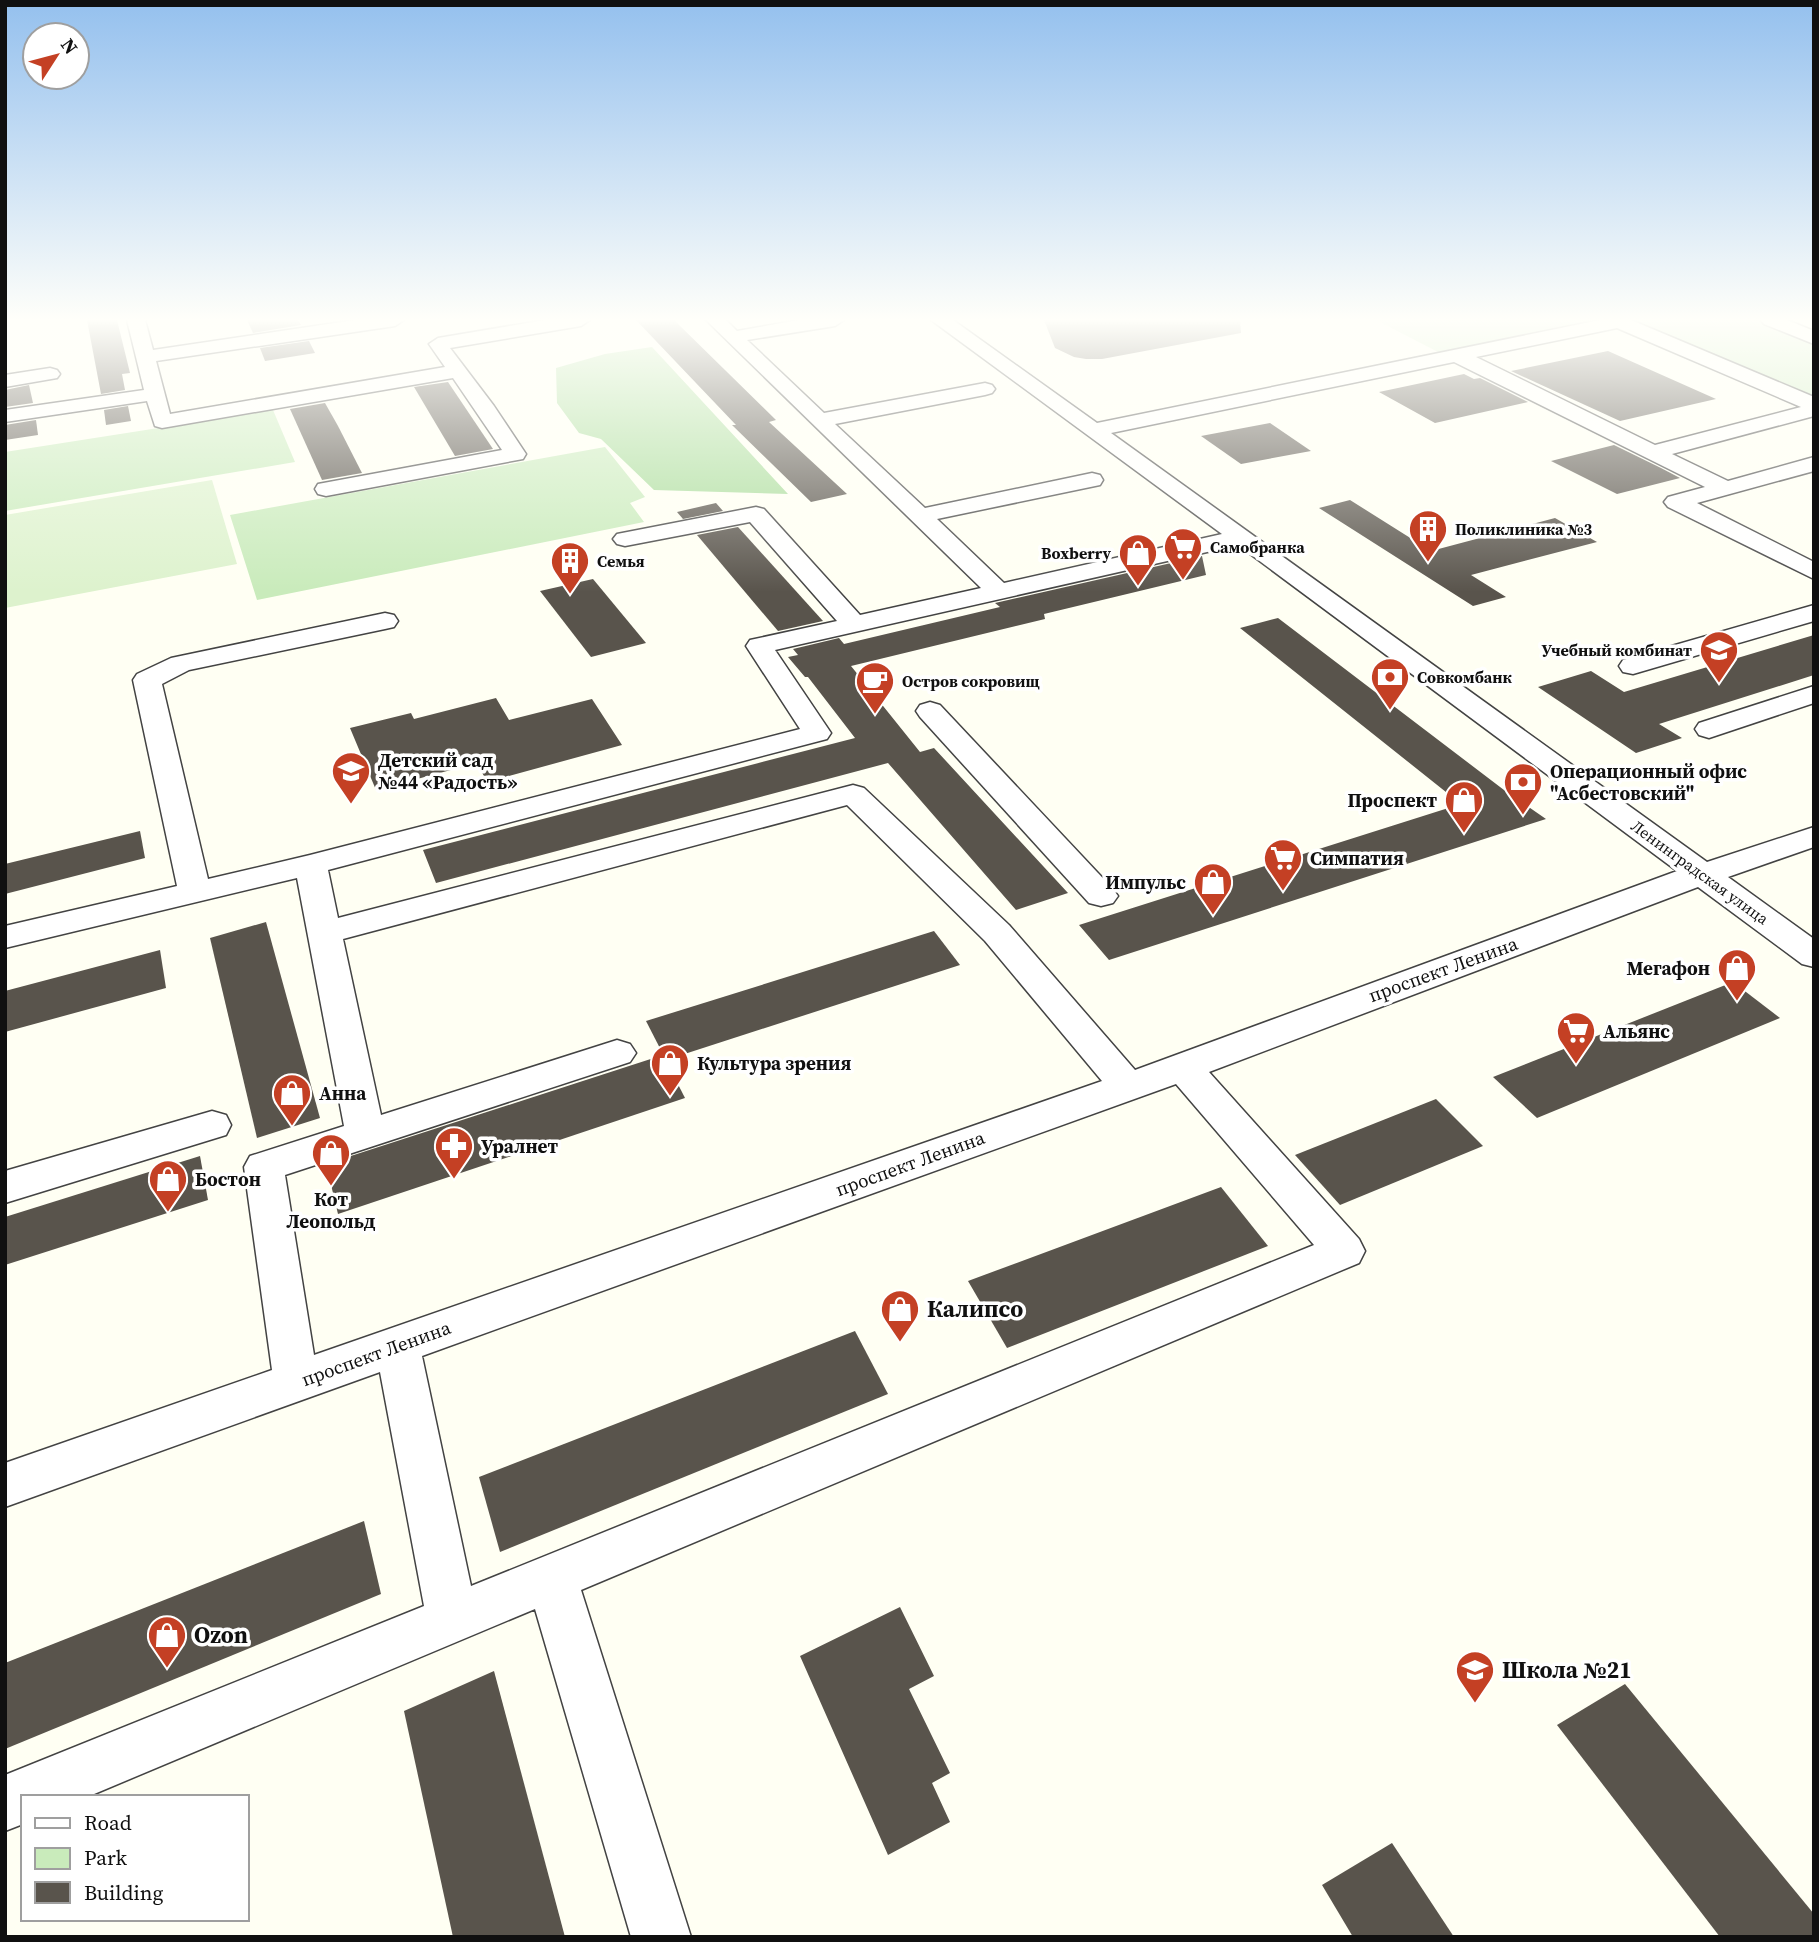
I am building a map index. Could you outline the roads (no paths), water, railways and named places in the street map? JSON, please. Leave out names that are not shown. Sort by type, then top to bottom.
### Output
[{"type":"street","points":[[5,416],[42,411]]},
{"type":"street","points":[[159,411],[162,422],[230,411]]},
{"type":"street","points":[[326,489],[515,454],[485,411]]},
{"type":"street","points":[[810,411],[999,593]]},
{"type":"street","points":[[821,421],[874,411]]},
{"type":"street","name":"Ленинградская улица","points":[[1066,411],[1814,956]]},
{"type":"street","points":[[1093,430],[1187,411]]},
{"type":"street","points":[[1569,411],[1726,488]]},
{"type":"street","points":[[1653,452],[1804,411]]},
{"type":"street","points":[[1814,464],[1676,502],[1814,572]]},
{"type":"street","points":[[919,516],[1092,480]]},
{"type":"street","points":[[625,539],[756,514],[855,625]]},
{"type":"street","points":[[5,937],[311,865],[817,733],[759,646],[1242,537]]},
{"type":"street","points":[[1633,667],[1814,613]]},
{"type":"street","points":[[195,893],[147,680],[181,664],[385,621]]},
{"type":"street","points":[[1709,729],[1814,694]]},
{"type":"street","points":[[930,711],[1101,896]]},
{"type":"street","points":[[326,932],[853,794],[997,933],[1127,1086]]},
{"type":"street","name":"проспект Ленина","points":[[5,1485],[1183,1067],[1634,898],[1814,836]]},
{"type":"street","points":[[311,865],[365,1133]]},
{"type":"street","points":[[296,1381],[264,1167],[617,1053]]},
{"type":"street","points":[[22,1795],[1344,1251],[1183,1067]]},
{"type":"street","points":[[5,1187],[212,1125]]},
{"type":"street","points":[[397,1345],[452,1620]]},
{"type":"street","points":[[552,1579],[662,1937]]},
{"type":"place","name":"Поликлиника №3","points":[[1428,563]]},
{"type":"place","name":"Самобранка","points":[[1183,581]]},
{"type":"place","name":"Boxberry","points":[[1138,587]]},
{"type":"place","name":"Семья","points":[[570,595]]},
{"type":"place","name":"Учебный комбинат","points":[[1719,684]]},
{"type":"place","name":"Совкомбанк","points":[[1390,711]]},
{"type":"place","name":"Остров сокровищ","points":[[875,715]]},
{"type":"place","name":"Детский сад №44 «Радость»","points":[[351,805]]},
{"type":"place","name":"Операционный офис \"Асбестовский\"","points":[[1523,816]]},
{"type":"place","name":"Проспект","points":[[1464,834]]},
{"type":"place","name":"Симпатия","points":[[1283,892]]},
{"type":"place","name":"Импульс","points":[[1213,916]]},
{"type":"place","name":"Мегафон","points":[[1737,1002]]},
{"type":"place","name":"Альянс","points":[[1576,1065]]},
{"type":"place","name":"Культура зрения","points":[[670,1097]]},
{"type":"place","name":"Анна","points":[[292,1127]]},
{"type":"place","name":"Уралнет","points":[[454,1180]]},
{"type":"place","name":"Кот Леопольд","points":[[331,1187]]},
{"type":"place","name":"Бостон","points":[[168,1213]]},
{"type":"place","name":"Калипсо","points":[[900,1343]]},
{"type":"place","name":"Ozon","points":[[167,1669]]},
{"type":"place","name":"Школа №21","points":[[1475,1704]]}]
